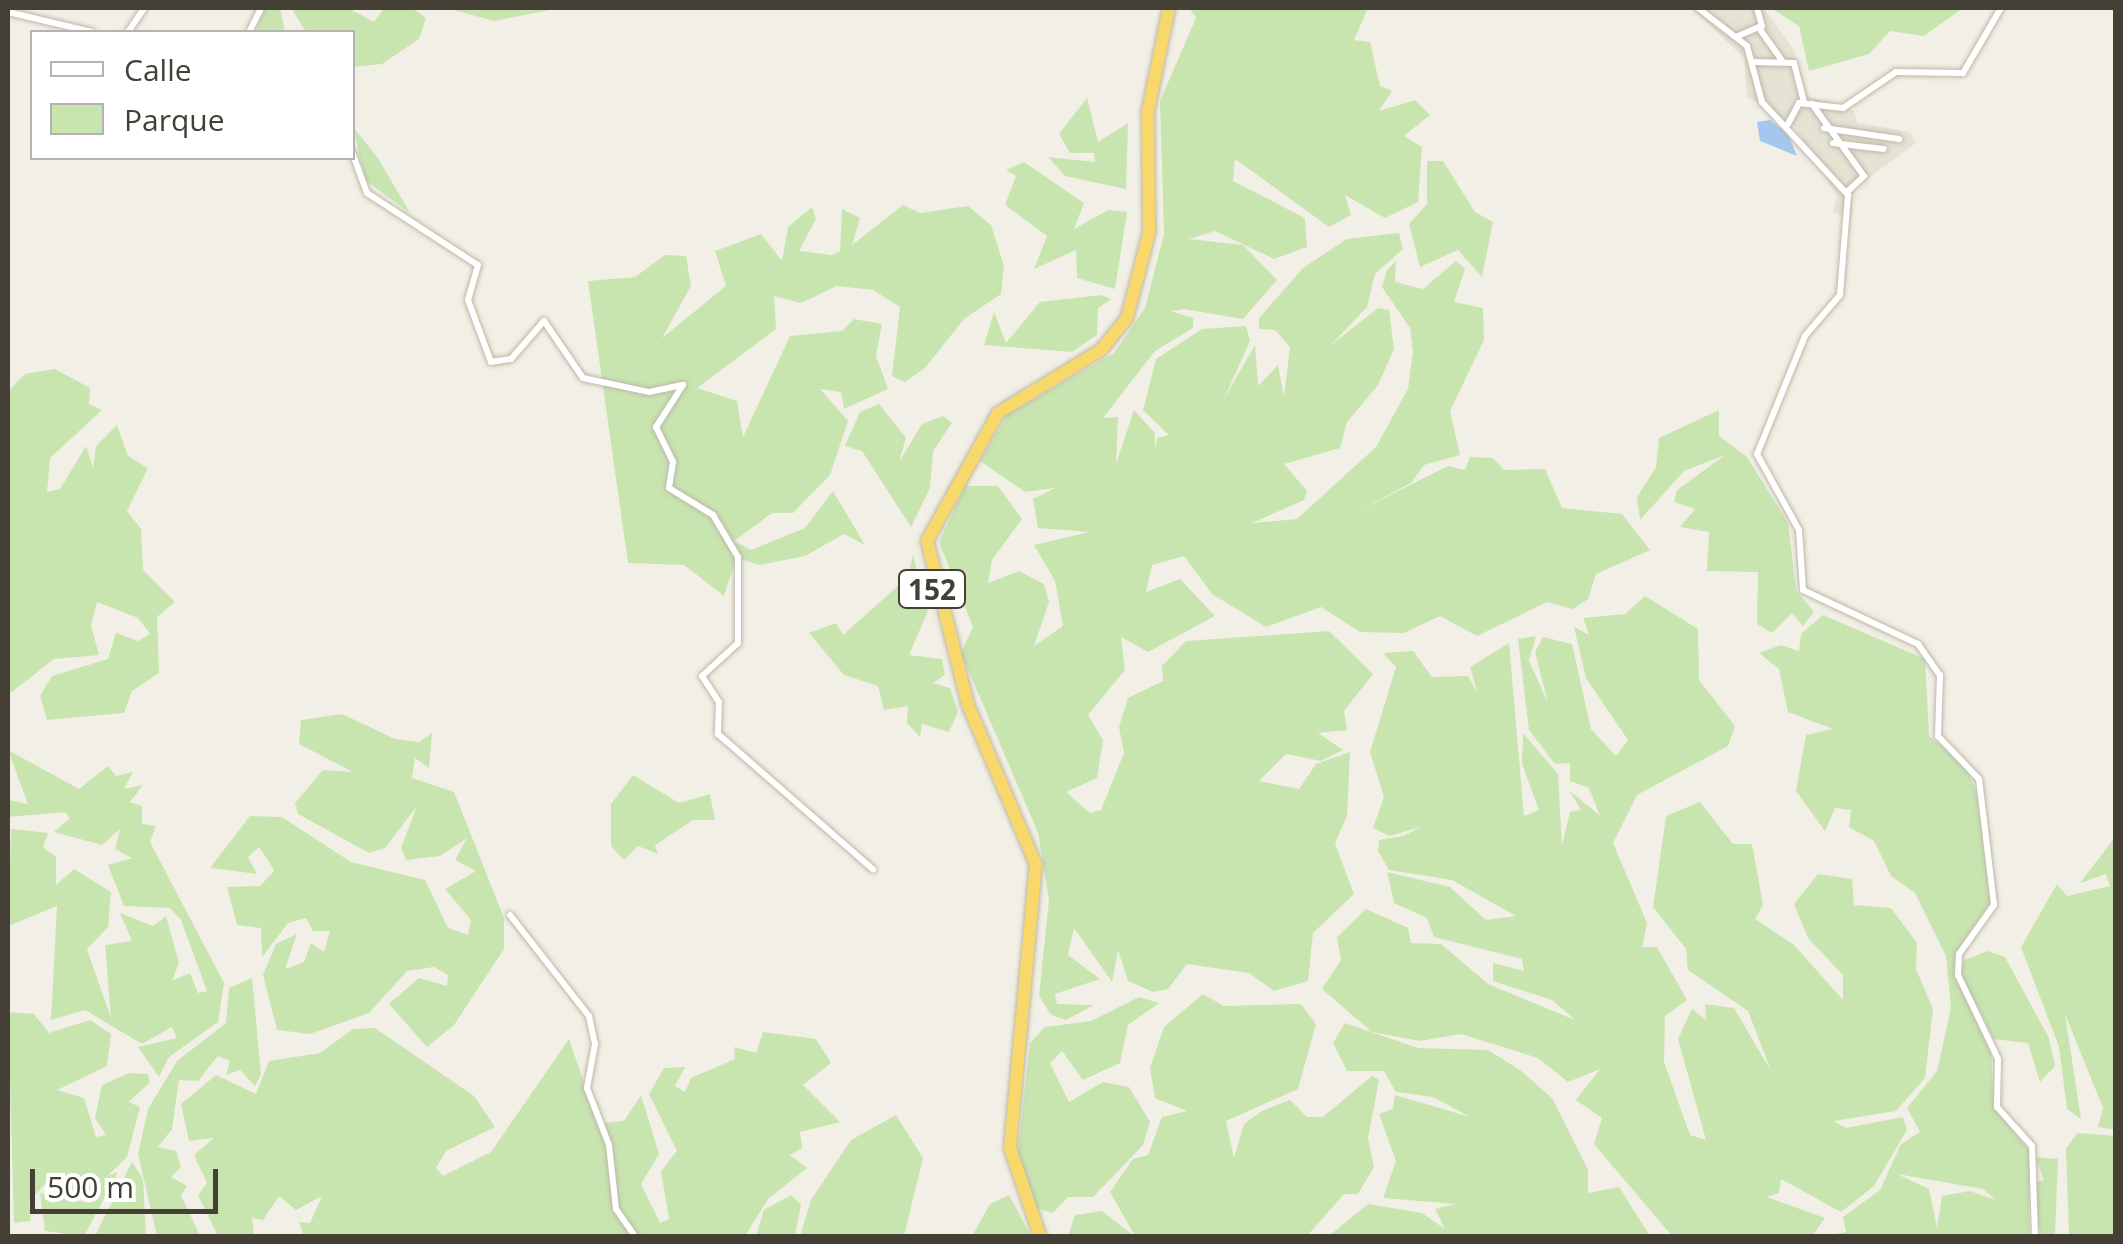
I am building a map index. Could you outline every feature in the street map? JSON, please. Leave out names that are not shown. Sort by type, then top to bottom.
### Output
[{"type":"highway","name":"152","points":[[1042,1236],[1014,1150],[1040,864],[970,702],[930,538],[1002,413],[1103,353],[1128,323],[1150,242],[1152,106],[1171,8]]},
{"type":"street","points":[[129,30],[144,8]]},
{"type":"street","points":[[1698,8],[1736,37],[1754,62],[1762,102],[1788,124],[1847,192]]},
{"type":"street","points":[[1757,8],[1760,27],[1784,62]]},
{"type":"street","points":[[1788,124],[1810,104],[1843,108],[1901,70],[1965,72],[2001,8]]},
{"type":"street","points":[[8,12],[84,30]]},
{"type":"street","points":[[1736,37],[1760,27]]},
{"type":"street","points":[[1754,62],[1794,63],[1822,128],[1864,176],[1847,192],[1840,294],[1805,336],[1757,454],[1799,530],[1803,590],[1918,644],[1940,676],[1938,736],[1979,778],[1994,905],[1959,954],[1958,975],[1998,1059],[1997,1107],[2033,1150],[2026,1181],[2035,1236]]},
{"type":"street","points":[[1810,104],[1840,113]]},
{"type":"street","points":[[1822,128],[1899,139]]},
{"type":"street","points":[[1866,147],[1868,134]]},
{"type":"street","points":[[1831,142],[1884,149]]},
{"type":"street","points":[[355,160],[365,192],[478,264],[468,300],[491,362],[511,359],[544,320],[583,378],[648,392],[683,385],[656,425],[673,462],[669,488],[713,515],[738,557],[738,643],[702,676],[718,702],[718,734],[872,869]]},
{"type":"street","points":[[510,915],[589,1016],[596,1044],[586,1088],[609,1145],[616,1209],[635,1236]]},
{"type":"shaded area","points":[[1692,8],[1764,8],[1795,52],[1807,96],[1853,110],[1858,123],[1910,132],[1916,143],[1851,191],[1852,218],[1833,212],[1837,197],[1794,125],[1747,97],[1744,58]]},
{"type":"green space","points":[[264,8],[280,8],[285,30],[257,30]]},
{"type":"green space","points":[[291,8],[348,8],[374,22],[384,8],[413,8],[426,18],[419,39],[382,64],[355,67],[355,30],[305,30]]},
{"type":"green space","points":[[447,8],[560,8],[494,21]]},
{"type":"green space","points":[[1189,8],[1368,8],[1354,40],[1370,42],[1380,86],[1392,91],[1379,111],[1415,100],[1430,115],[1404,136],[1422,147],[1418,202],[1385,218],[1345,195],[1351,215],[1329,227],[1235,159],[1233,181],[1305,218],[1307,247],[1274,259],[1215,231],[1189,239],[1243,245],[1277,280],[1243,319],[1184,309],[1171,311],[1193,318],[1193,328],[1155,351],[1103,418],[1118,417],[1116,464],[1134,410],[1155,433],[1155,450],[1157,438],[1169,435],[1143,410],[1156,359],[1202,329],[1246,326],[1250,341],[1224,399],[1255,345],[1258,386],[1278,365],[1284,397],[1290,347],[1275,330],[1259,329],[1259,318],[1303,268],[1347,239],[1399,233],[1403,249],[1375,274],[1367,307],[1330,346],[1378,308],[1389,310],[1394,349],[1378,385],[1347,422],[1340,448],[1284,464],[1307,491],[1304,500],[1252,523],[1297,519],[1376,447],[1408,389],[1413,352],[1410,328],[1382,287],[1387,270],[1396,261],[1395,282],[1423,289],[1456,261],[1465,269],[1454,302],[1483,308],[1484,340],[1450,411],[1460,455],[1424,465],[1411,483],[1352,514],[1448,466],[1465,470],[1470,457],[1493,458],[1504,470],[1545,469],[1562,508],[1622,514],[1650,550],[1596,574],[1588,599],[1573,609],[1547,602],[1477,636],[1440,616],[1404,633],[1360,632],[1321,607],[1266,627],[1212,594],[1184,556],[1152,565],[1146,592],[1180,579],[1215,616],[1148,652],[1121,637],[1125,670],[1088,715],[1103,740],[1097,778],[1066,792],[1090,813],[1101,810],[1124,753],[1119,727],[1128,698],[1163,681],[1162,666],[1186,641],[1329,631],[1373,674],[1344,711],[1347,730],[1318,733],[1343,750],[1321,761],[1286,754],[1259,781],[1299,789],[1316,764],[1350,752],[1347,816],[1335,843],[1354,894],[1313,933],[1308,981],[1274,991],[1249,973],[1187,964],[1168,989],[1153,992],[1128,981],[1118,950],[1112,982],[1074,928],[1068,955],[1100,979],[1055,994],[1057,1004],[1094,1005],[1066,1020],[1051,1015],[1039,996],[1049,900],[1038,833],[961,653],[973,627],[939,542],[965,486],[998,486],[1022,519],[992,560],[988,583],[1019,571],[1044,584],[1049,602],[1034,646],[1063,626],[1055,581],[1034,545],[1089,532],[1038,528],[1033,499],[1055,488],[1025,492],[980,461],[1007,415],[1114,353],[1145,308],[1164,234],[1160,101],[1196,18]]},
{"type":"green space","points":[[1771,8],[1963,8],[1924,36],[1890,31],[1869,54],[1809,71],[1799,26]]},
{"type":"green space","points":[[1087,98],[1098,142],[1128,123],[1126,189],[1065,176],[1048,157],[1095,162],[1094,153],[1070,153],[1059,134]]},
{"type":"green space","points":[[355,129],[378,158],[410,213],[365,180]]},
{"type":"green space","points":[[1427,161],[1443,161],[1475,212],[1493,222],[1482,277],[1458,250],[1420,267],[1409,224],[1427,204]]},
{"type":"green space","points":[[1024,162],[1084,203],[1074,229],[1108,210],[1127,212],[1115,289],[1077,278],[1076,250],[1034,269],[1047,236],[1005,205],[1016,176],[1006,170]]},
{"type":"green space","points":[[903,205],[920,213],[968,206],[991,225],[1004,266],[1001,294],[964,319],[925,368],[905,382],[892,376],[900,307],[873,290],[837,286],[801,303],[774,296],[776,329],[697,388],[737,401],[743,437],[790,336],[842,331],[854,319],[882,324],[876,356],[888,389],[844,409],[841,392],[820,389],[848,421],[830,475],[793,513],[772,513],[734,541],[751,550],[805,528],[833,491],[865,545],[844,534],[805,556],[760,565],[736,558],[724,596],[684,565],[628,563],[588,281],[635,277],[665,255],[686,256],[691,286],[662,338],[726,286],[715,251],[761,234],[782,261],[788,227],[812,207],[816,219],[799,251],[832,255],[840,251],[842,209],[860,218],[852,245]]},
{"type":"green space","points":[[1101,295],[1111,299],[1098,308],[1097,335],[1072,352],[984,345],[994,312],[1006,343],[1040,302]]},
{"type":"green space","points":[[55,369],[90,388],[89,404],[102,410],[50,458],[47,492],[60,489],[86,446],[93,468],[96,446],[117,425],[128,456],[148,468],[127,511],[141,529],[143,570],[175,602],[157,617],[159,673],[132,691],[124,713],[47,720],[40,696],[52,676],[108,659],[116,633],[138,641],[150,634],[138,618],[97,602],[91,625],[99,655],[54,659],[8,695],[8,391],[25,374]]},
{"type":"green space","points":[[879,404],[906,438],[899,462],[922,424],[943,416],[952,423],[933,451],[930,488],[911,527],[862,451],[845,446],[860,412]]},
{"type":"green space","points":[[1719,410],[1719,436],[1747,457],[1788,523],[1796,590],[1814,612],[1803,626],[1792,613],[1772,633],[1757,624],[1758,572],[1707,571],[1709,532],[1680,527],[1695,509],[1674,502],[1677,490],[1725,455],[1684,471],[1640,520],[1637,497],[1656,467],[1659,438]]},
{"type":"green space","points":[[913,555],[928,611],[909,655],[942,659],[945,675],[933,683],[950,688],[958,712],[949,732],[922,724],[920,737],[907,723],[908,706],[884,710],[878,686],[844,675],[809,633],[836,623],[843,635],[908,577]]},
{"type":"green space","points":[[1645,596],[1698,629],[1699,680],[1735,726],[1728,746],[1637,795],[1613,843],[1647,923],[1642,947],[1657,947],[1687,1000],[1665,1016],[1664,1062],[1690,1135],[1706,1140],[1678,1039],[1692,1009],[1706,1020],[1705,1004],[1734,1008],[1771,1071],[1748,1011],[1688,970],[1686,949],[1653,907],[1666,816],[1700,802],[1733,844],[1752,844],[1763,905],[1755,919],[1794,945],[1843,1000],[1843,975],[1808,938],[1794,904],[1818,874],[1852,879],[1854,905],[1891,908],[1917,943],[1916,969],[1933,1009],[1925,1078],[1896,1111],[1834,1121],[1846,1128],[1903,1117],[1907,1130],[1874,1186],[1841,1212],[1781,1179],[1779,1193],[1767,1197],[1825,1218],[1812,1236],[1672,1236],[1594,1144],[1602,1118],[1576,1100],[1600,1069],[1568,1082],[1538,1058],[1461,1034],[1420,1041],[1372,1032],[1322,989],[1341,960],[1337,937],[1366,909],[1408,928],[1411,943],[1441,944],[1488,984],[1575,1020],[1552,1000],[1493,981],[1493,963],[1524,971],[1522,959],[1434,937],[1427,918],[1394,903],[1387,872],[1450,887],[1486,920],[1516,916],[1452,880],[1389,870],[1378,851],[1379,840],[1403,836],[1421,827],[1389,836],[1373,828],[1384,797],[1370,752],[1396,667],[1383,653],[1413,651],[1432,677],[1468,676],[1478,694],[1470,667],[1509,643],[1524,816],[1539,810],[1522,764],[1523,733],[1558,774],[1562,845],[1570,812],[1581,810],[1569,790],[1600,816],[1589,788],[1570,781],[1570,763],[1555,764],[1529,730],[1518,639],[1536,636],[1529,661],[1548,703],[1535,652],[1543,637],[1572,644],[1591,729],[1616,756],[1628,740],[1586,678],[1574,627],[1589,635],[1583,618],[1625,614]]},
{"type":"green space","points":[[1823,615],[1925,659],[1929,736],[1966,767],[1976,791],[1991,902],[1957,951],[1957,981],[1991,1051],[1994,1107],[2030,1152],[2029,1236],[1825,1236],[1846,1232],[1843,1217],[1880,1190],[1901,1144],[1920,1132],[1907,1108],[1937,1071],[1951,1008],[1946,956],[1915,893],[1891,876],[1874,841],[1849,827],[1851,810],[1835,808],[1825,831],[1796,791],[1806,735],[1833,729],[1788,712],[1779,669],[1759,653],[1781,645],[1799,651],[1801,634]],"holes":[[[1897,1174],[1983,1189],[1996,1200],[1970,1191],[1942,1196],[1937,1228],[1929,1189]]]},
{"type":"green space","points":[[342,714],[395,739],[419,742],[432,733],[429,768],[415,758],[412,778],[454,792],[504,918],[504,949],[454,1025],[427,1047],[389,1004],[419,978],[447,986],[448,975],[434,967],[407,971],[369,1013],[310,1034],[277,1030],[263,975],[276,944],[297,934],[285,969],[304,962],[311,943],[324,952],[330,931],[313,931],[306,918],[288,923],[262,957],[261,928],[237,925],[227,887],[260,886],[274,871],[268,860],[259,847],[248,857],[257,874],[210,868],[250,816],[282,817],[351,862],[425,880],[448,928],[468,935],[471,920],[445,889],[476,871],[455,860],[467,838],[440,856],[406,860],[401,848],[417,806],[385,848],[369,853],[298,814],[295,803],[323,770],[353,772],[299,744],[301,720]]},
{"type":"green space","points":[[8,750],[79,789],[108,766],[116,776],[133,772],[124,789],[143,785],[130,802],[142,806],[142,824],[156,826],[150,842],[224,983],[218,1022],[169,1057],[159,1077],[138,1047],[177,1038],[172,1027],[142,1044],[85,1010],[51,1020],[57,906],[8,926],[11,829],[48,833],[43,847],[56,857],[56,885],[74,869],[111,892],[108,927],[87,949],[111,1018],[105,945],[132,941],[120,913],[153,926],[166,916],[179,963],[172,981],[190,973],[198,993],[207,991],[181,920],[170,908],[124,906],[108,865],[132,858],[115,849],[120,829],[102,845],[54,832],[70,818],[65,812],[8,817],[8,800],[28,804]]},
{"type":"green space","points":[[633,775],[679,803],[710,794],[715,820],[693,820],[655,845],[658,854],[638,846],[624,860],[611,846],[611,804]]},
{"type":"green space","points":[[2115,837],[2115,1130],[2098,1127],[2103,1108],[2065,1014],[2081,1119],[2067,1109],[2059,1047],[2021,947],[2057,884],[2067,896],[2110,886],[2106,874],[2080,883]]},
{"type":"green space","points":[[1987,951],[2005,957],[2049,1038],[2055,1066],[2040,1082],[2028,1043],[1994,1039],[1962,976],[1963,961]]},
{"type":"green space","points":[[252,978],[261,1075],[255,1086],[240,1070],[226,1075],[230,1061],[218,1056],[198,1081],[179,1080],[172,1129],[158,1147],[176,1151],[181,1167],[171,1177],[187,1186],[181,1195],[200,1236],[157,1236],[138,1154],[148,1109],[177,1061],[226,1023],[229,988]]},
{"type":"green space","points":[[1203,994],[1224,1006],[1301,1004],[1316,1024],[1298,1089],[1226,1121],[1234,1158],[1244,1124],[1262,1111],[1290,1100],[1307,1117],[1323,1117],[1372,1076],[1379,1080],[1368,1138],[1374,1167],[1358,1194],[1344,1194],[1307,1236],[1135,1236],[1110,1192],[1133,1159],[1148,1155],[1162,1117],[1187,1111],[1155,1098],[1150,1068],[1164,1027]]},
{"type":"green space","points":[[1139,997],[1159,1003],[1128,1025],[1120,1063],[1083,1080],[1062,1051],[1050,1063],[1069,1102],[1103,1082],[1129,1087],[1150,1122],[1143,1145],[1093,1197],[1068,1197],[1053,1213],[1035,1208],[1017,1160],[1030,1043],[1045,1027],[1091,1021]]},
{"type":"green space","points":[[8,1012],[34,1014],[49,1033],[90,1020],[111,1034],[107,1066],[57,1090],[84,1098],[96,1137],[106,1135],[95,1118],[102,1085],[129,1073],[148,1074],[150,1082],[129,1102],[140,1107],[127,1157],[85,1198],[45,1184],[29,1202],[31,1221],[14,1223]]},
{"type":"green space","points":[[1345,1023],[1418,1048],[1488,1050],[1520,1070],[1552,1098],[1588,1170],[1588,1193],[1619,1187],[1650,1236],[1329,1236],[1368,1204],[1422,1213],[1445,1229],[1435,1209],[1456,1204],[1383,1198],[1396,1161],[1379,1114],[1393,1109],[1395,1095],[1470,1117],[1433,1097],[1396,1092],[1384,1071],[1347,1071],[1333,1043]]},
{"type":"green space","points":[[375,1028],[474,1096],[495,1127],[446,1151],[436,1168],[443,1176],[491,1152],[569,1039],[598,1124],[624,1121],[641,1095],[659,1154],[641,1184],[660,1223],[669,1219],[661,1171],[677,1151],[649,1094],[664,1068],[685,1067],[675,1086],[685,1092],[691,1078],[735,1059],[734,1047],[756,1053],[763,1032],[816,1039],[831,1063],[803,1085],[840,1122],[800,1132],[802,1148],[790,1155],[807,1168],[768,1199],[745,1236],[304,1236],[299,1222],[310,1223],[322,1196],[296,1210],[279,1196],[263,1220],[252,1218],[254,1236],[218,1236],[198,1195],[207,1183],[194,1155],[214,1138],[189,1141],[181,1104],[216,1075],[256,1094],[269,1061],[320,1053],[353,1029]]},
{"type":"green space","points":[[896,1115],[923,1158],[904,1236],[800,1236],[811,1200],[851,1140]]},
{"type":"green space","points":[[2077,1133],[2115,1136],[2115,1236],[2069,1236],[2066,1149]]},
{"type":"green space","points":[[2035,1157],[2058,1159],[2055,1236],[2041,1236],[2032,1183],[2044,1180]]},
{"type":"green space","points":[[132,1162],[143,1179],[146,1236],[95,1236]]},
{"type":"green space","points":[[118,1172],[84,1236],[45,1231],[40,1193],[90,1203],[102,1178]]},
{"type":"green space","points":[[791,1195],[801,1204],[795,1236],[756,1236],[764,1210]]},
{"type":"green space","points":[[1009,1195],[1031,1236],[972,1236],[990,1204]]},
{"type":"green space","points":[[1102,1211],[1134,1236],[1068,1236],[1075,1215]]},
{"type":"water","points":[[1770,120],[1788,134],[1797,156],[1760,141],[1757,122]]}]
